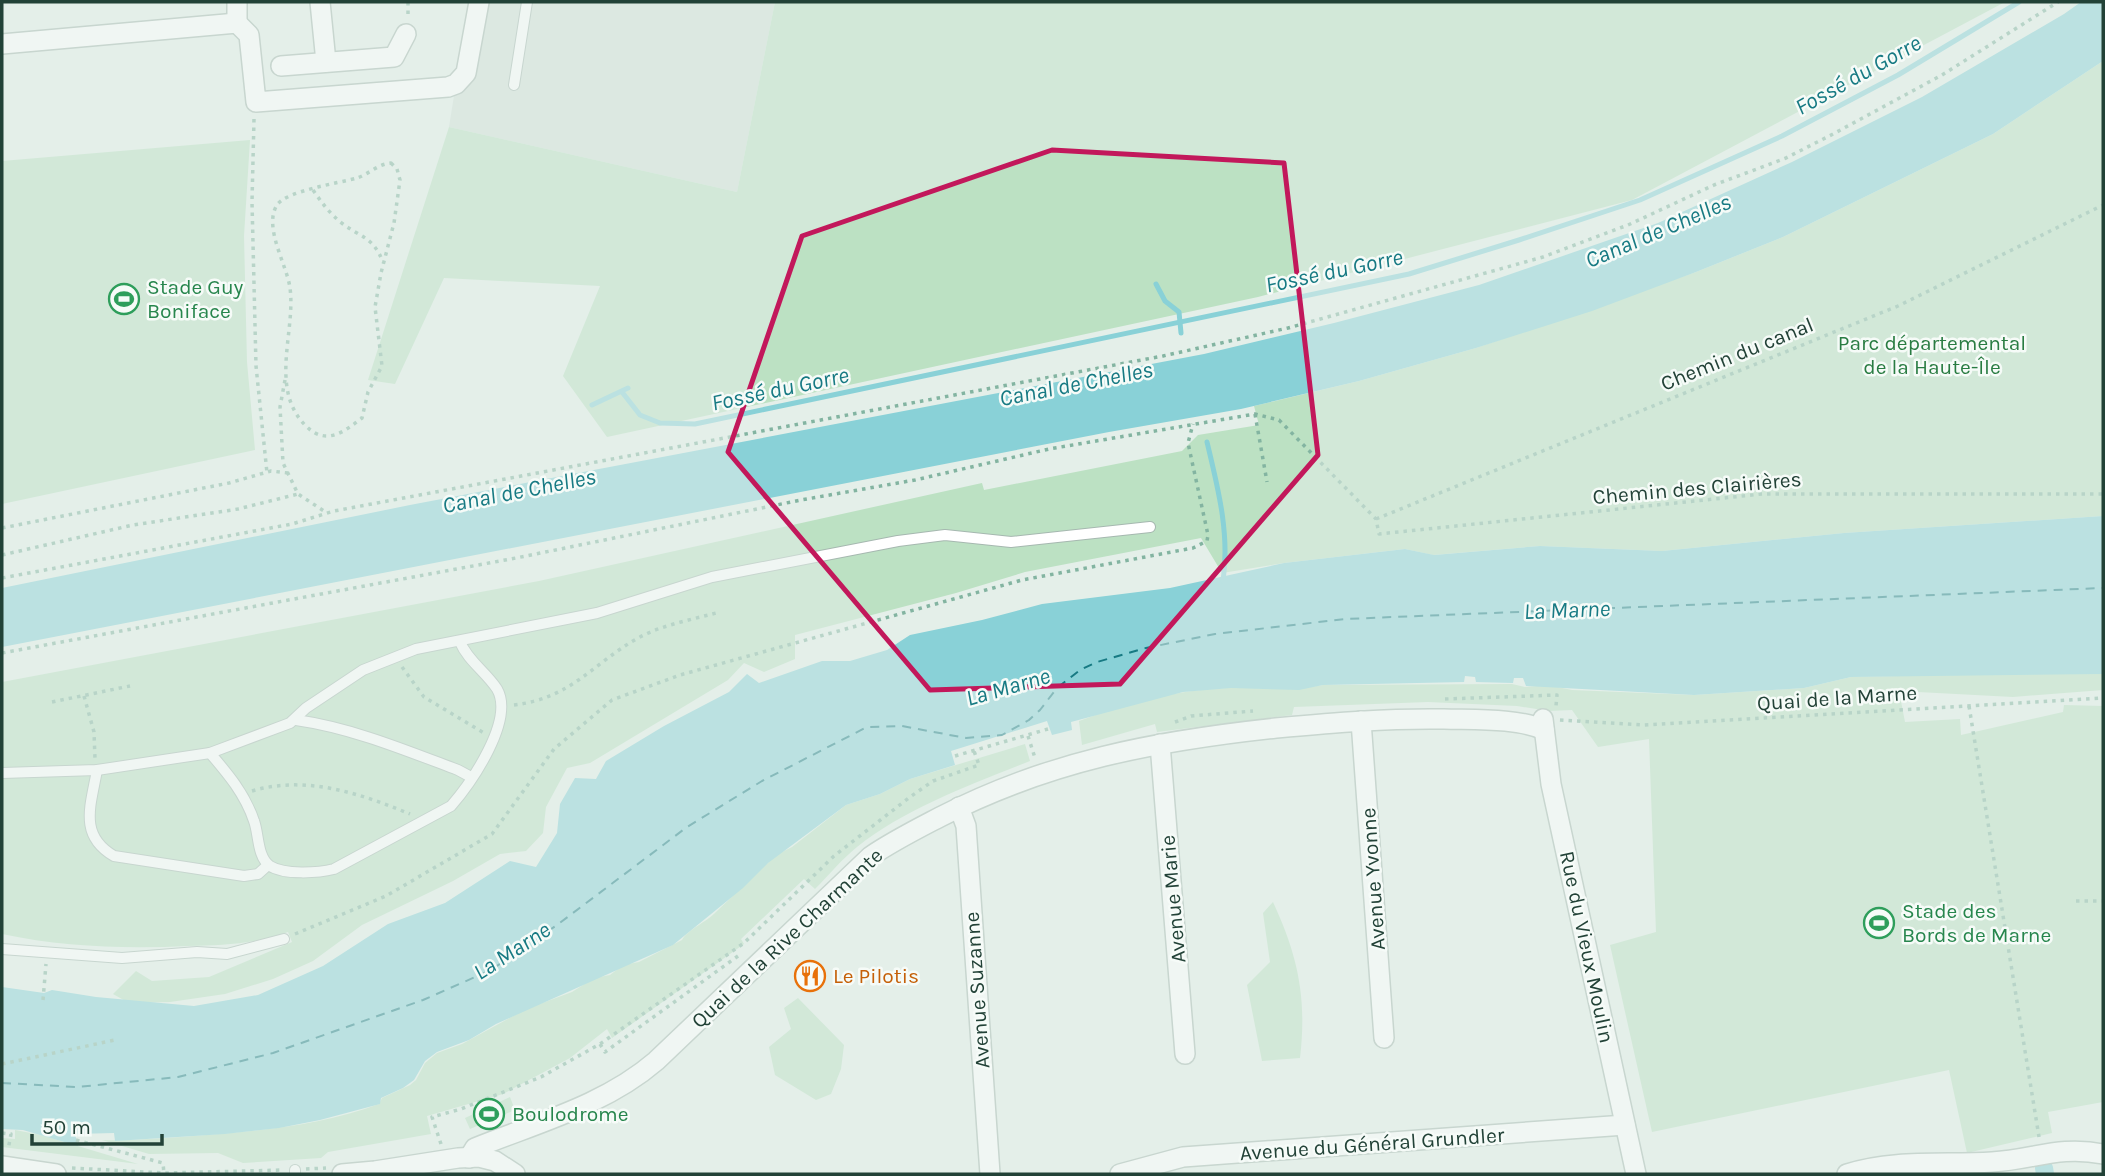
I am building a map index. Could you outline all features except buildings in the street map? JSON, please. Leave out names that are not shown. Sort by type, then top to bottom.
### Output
[{"type":"street","points":[[237,2],[237,23],[249,35],[256,102],[449,87],[456,84],[467,73],[479,2]]},
{"type":"street","points":[[320,2],[326,62]]},
{"type":"street","points":[[2,44],[237,23]]},
{"type":"street","points":[[281,66],[394,57],[406,34]]},
{"type":"street","name":"Quai de la Rive Charmante","points":[[336,1171],[469,1166],[475,1148],[590,1102],[627,1083],[656,1061],[852,873],[888,844],[960,807],[1026,779],[1084,760],[1160,744],[1249,731],[1412,718],[1543,724]]},
{"type":"street","name":"Avenue Yvonne","points":[[1361,721],[1384,1038]]},
{"type":"street","name":"Rue du Vieux Moulin","points":[[1543,724],[1551,784],[1636,1174]]},
{"type":"street","name":"Avenue Marie","points":[[1160,744],[1185,1054]]},
{"type":"street","name":"Avenue Suzanne","points":[[960,807],[966,826],[990,1174]]},
{"type":"street","name":"Avenue du Général Grundler","points":[[1120,1174],[1183,1157],[1625,1125]]},
{"type":"street","points":[[504,1136],[497,1147],[507,1169]]},
{"type":"street","points":[[1847,1174],[1886,1165],[1996,1162],[2042,1153],[2081,1150],[2103,1154]]},
{"type":"street","points":[[469,1166],[490,1159],[507,1169]]},
{"type":"street","points":[[4,1162],[59,1170]]},
{"type":"lane","points":[[514,85],[527,2]]},
{"type":"lane","points":[[2,773],[97,770],[210,753],[276,730],[296,720],[306,708],[363,670],[396,655],[597,612],[712,577],[898,541],[945,535],[1011,542],[1150,527]]},
{"type":"lane","points":[[210,753],[243,794],[254,819],[263,858],[268,865],[276,869],[316,873],[334,869],[451,807],[494,737],[501,705],[499,692],[465,652],[460,642]]},
{"type":"lane","points":[[296,720],[358,733],[458,770],[471,778]]},
{"type":"lane","points":[[97,770],[89,823],[93,838],[101,848],[114,856],[243,876],[258,874],[268,865]]},
{"type":"lane","points":[[2,949],[122,958],[197,953],[227,954],[284,939]]},
{"type":"path","points":[[2,578],[292,524],[327,513],[1173,354],[1288,328],[1543,257],[1628,225],[1714,185],[1786,158],[1942,75],[2058,2]]},
{"type":"path","points":[[256,102],[252,202],[256,366],[267,473]]},
{"type":"path","points":[[286,378],[296,412],[311,431],[321,435],[338,436],[362,418],[368,392],[382,366],[375,316],[399,188],[399,173],[395,165],[386,164],[356,178],[287,197],[278,204],[274,217],[277,246],[290,288],[286,378],[280,419],[283,463],[299,494],[327,513]]},
{"type":"path","points":[[313,190],[324,207],[340,222],[371,240],[383,262]]},
{"type":"path","name":"Chemin du canal","points":[[1376,519],[1898,306],[2103,205]]},
{"type":"path","points":[[1255,414],[1267,482]]},
{"type":"path","points":[[2,653],[516,558],[801,500],[915,480],[1049,449],[1255,414],[1279,420],[1376,519]]},
{"type":"path","points":[[284,939],[386,896],[492,834],[554,749],[612,701],[680,675],[1022,580],[1194,548],[1207,541],[1207,528],[1188,443],[1193,424]]},
{"type":"path","points":[[2,528],[229,483],[271,471],[288,473]]},
{"type":"path","points":[[2,555],[133,525],[238,509],[299,494]]},
{"type":"path","name":"Chemin des Clairières","points":[[1376,519],[1379,534],[1762,494],[2103,494]]},
{"type":"path","points":[[501,705],[517,705],[556,693],[571,686],[636,639],[665,626],[716,613]]},
{"type":"path","points":[[396,655],[410,680],[424,697],[468,725],[494,737]]},
{"type":"path","points":[[52,702],[130,686]]},
{"type":"path","points":[[84,696],[94,732],[97,770]]},
{"type":"path","name":"Quai de la Marne","points":[[1572,721],[1643,725],[2103,698]]},
{"type":"path","points":[[1969,705],[2042,1153]]},
{"type":"path","points":[[954,757],[1048,729]]},
{"type":"path","points":[[1028,735],[1034,755]]},
{"type":"path","points":[[243,794],[289,783],[324,786],[388,805],[410,814],[422,823]]},
{"type":"path","points":[[2076,901],[2103,901]]},
{"type":"path","points":[[753,946],[761,927]]},
{"type":"path","points":[[438,1134],[432,1117],[461,1109],[541,1077],[600,1044],[750,938]]},
{"type":"path","points":[[600,1044],[604,1052],[742,953]]},
{"type":"path","points":[[43,1000],[45,974]]},
{"type":"path","points":[[2,1064],[115,1040]]},
{"type":"path","points":[[2,1133],[11,1134],[4,1162]]},
{"type":"path","points":[[76,1140],[163,1163],[164,1174]]},
{"type":"path","points":[[59,1170],[164,1174],[336,1171]]},
{"type":"highlighted area","points":[[1052,150],[1284,163],[1318,455],[1120,684],[930,690],[728,452],[802,236]]},
{"type":"shaded area","points":[[469,2],[775,2],[737,192],[449,127]]},
{"type":"green space","points":[[775,2],[2005,2],[1632,200],[1258,297],[607,437],[563,376],[600,286],[444,278],[395,384],[368,380],[449,127],[737,192]]},
{"type":"green space","name":"Parc départemental de la Haute-Île","points":[[2103,61],[2103,516],[1844,533],[1662,551],[1540,546],[1433,555],[1405,549],[1222,573],[1201,538],[1025,572],[795,635],[795,659],[764,672],[744,663],[728,680],[590,763],[567,768],[546,807],[543,833],[526,851],[500,854],[453,881],[362,925],[313,961],[273,979],[225,994],[170,1002],[129,1003],[113,994],[136,971],[152,981],[209,977],[292,942],[288,932],[239,943],[141,947],[71,944],[2,934],[2,682],[539,581],[982,483],[984,490],[1182,451],[1198,435],[1259,425],[1254,406],[1359,381],[1476,348],[1696,272],[1783,237],[1993,134]]},
{"type":"green space","name":"Stade Guy Boniface","points":[[250,140],[244,236],[247,362],[255,450],[2,504],[2,161]]},
{"type":"green space","name":"Stade des Bords de Marne","points":[[2103,674],[2103,690],[2013,697],[1899,691],[1905,722],[1960,719],[1961,735],[2063,712],[2064,705],[2103,706],[2103,1102],[2048,1112],[2052,1133],[1967,1153],[1949,1070],[1652,1132],[1610,945],[1656,932],[1649,739],[1598,747],[1572,710],[1549,711],[1517,706],[1428,702],[1294,707],[1292,715],[1157,732],[1155,724],[1082,745],[1079,721],[1151,698],[1226,688],[1512,684],[1525,687],[1548,685],[1572,690],[1694,695],[1804,688],[1851,677]]},
{"type":"green space","points":[[1025,744],[1030,761],[940,798],[896,821],[857,847],[815,889],[804,879],[741,939],[744,944],[612,1038],[607,1029],[570,1058],[503,1094],[427,1116],[431,1134],[328,1152],[321,1158],[243,1163],[218,1153],[149,1154],[102,1140],[264,1129],[334,1118],[379,1104],[382,1098],[416,1080],[425,1063],[437,1053],[462,1044],[526,1009],[572,992],[594,978],[610,975],[623,965],[639,962],[682,940],[712,916],[762,864],[792,847],[846,805],[880,794],[910,779]]},
{"type":"green space","points":[[1273,902],[1294,959],[1301,997],[1302,1036],[1300,1058],[1262,1061],[1247,985],[1270,962],[1263,913]]},
{"type":"green space","points":[[798,998],[844,1045],[841,1069],[831,1094],[816,1100],[775,1075],[769,1047],[791,1029],[784,1008]]},
{"type":"green space","name":"Boulodrome","points":[[510,1097],[515,1110],[470,1129],[465,1118]]},
{"type":"green space","points":[[15,1130],[41,1135],[138,1164],[2,1147],[2,1138],[15,1139]]},
{"type":"water","name":"Canal de Chelles","points":[[2081,2],[2103,2],[2103,61],[1993,134],[1783,237],[1592,311],[1476,348],[1359,381],[1241,409],[1109,432],[2,647],[2,588],[410,505],[1204,354],[1479,285],[1658,223],[1792,162],[1922,97]]},
{"type":"water","name":"La Marne","points":[[2103,516],[2103,674],[1851,677],[1804,688],[1694,695],[1526,686],[1523,678],[1514,678],[1513,683],[1476,682],[1475,677],[1465,676],[1464,682],[1323,685],[1299,690],[1231,688],[1183,692],[1071,722],[1072,730],[1052,735],[1047,721],[951,751],[955,765],[910,779],[880,794],[846,805],[768,863],[743,888],[673,945],[496,1024],[469,1040],[437,1052],[425,1061],[414,1080],[381,1098],[380,1104],[279,1128],[225,1134],[115,1141],[114,1133],[75,1134],[78,1146],[23,1130],[2,1129],[2,987],[194,1006],[258,995],[323,966],[388,924],[445,903],[510,861],[536,867],[557,833],[560,804],[575,778],[596,779],[606,761],[664,726],[729,692],[747,674],[759,683],[822,661],[850,661],[887,650],[910,635],[1042,604],[1170,588],[1284,563],[1405,549],[1434,555],[1540,546],[1662,551],[1844,533]]},
{"type":"waterway","name":"Fossé du Gorre","points":[[622,392],[640,415],[660,423],[695,424],[1409,274],[1640,200],[1782,136],[1898,75],[2019,2]]},
{"type":"waterway","points":[[1156,284],[1165,301],[1179,312],[1181,333]]},
{"type":"waterway","points":[[592,405],[628,388]]},
{"type":"waterway","points":[[1207,442],[1224,528],[1223,581]]},
{"type":"waterway","points":[[2044,1168],[2045,1174]]},
{"type":"ferry route","points":[[2,1083],[77,1087],[178,1077],[273,1053],[423,1000],[491,970],[557,925],[687,827],[762,781],[867,727],[902,726],[966,738],[1002,735],[1029,720],[1057,688],[1080,670],[1097,662],[1146,648],[1215,634],[1345,619],[2103,588]]},
{"type":"place","name":"Stade Guy Boniface","points":[[124,299]]},
{"type":"place","name":"Stade des Bords de Marne","points":[[1879,923]]},
{"type":"place","name":"Le Pilotis","points":[[810,976]]},
{"type":"place","name":"Boulodrome","points":[[489,1114]]}]
